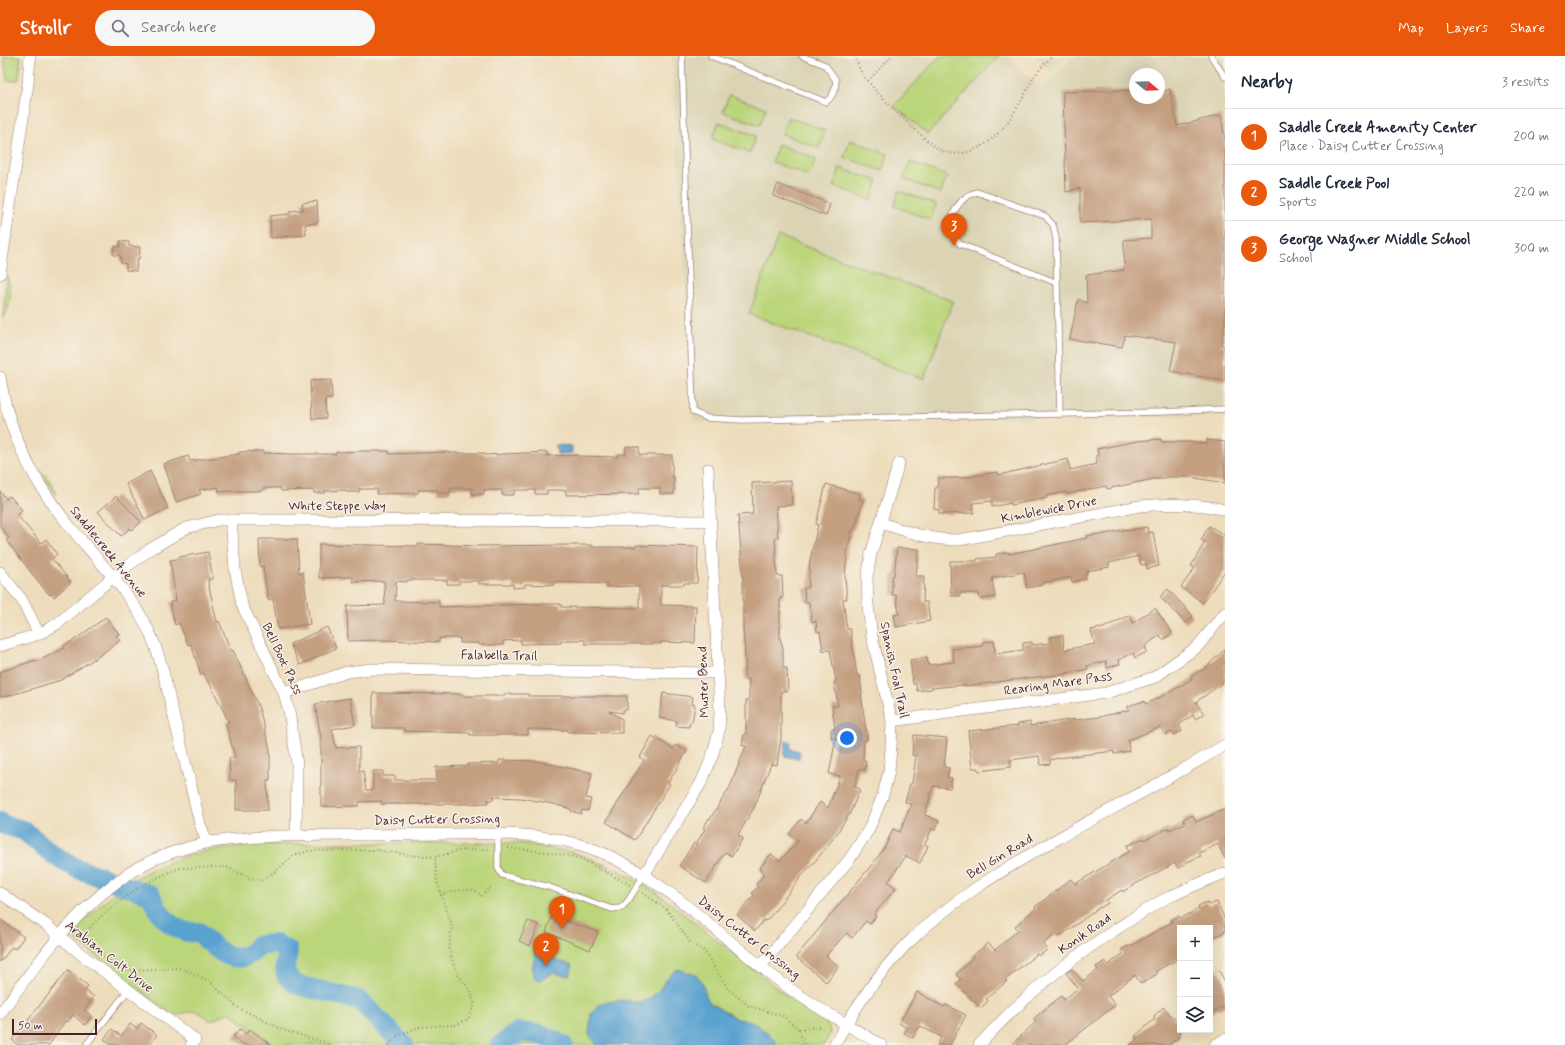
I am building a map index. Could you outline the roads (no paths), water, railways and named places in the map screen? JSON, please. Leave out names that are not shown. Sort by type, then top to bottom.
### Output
[{"type":"street","points":[[0,274],[28,83],[30,56]]},
{"type":"street","name":"Saddlecreek Avenue","points":[[0,377],[3,397],[15,435],[33,473],[58,512],[114,577],[135,606],[148,629],[161,665],[200,824],[207,842]]},
{"type":"street","name":"Spanish Foal Trail","points":[[761,966],[849,860],[869,829],[883,796],[889,771],[892,748],[892,721],[872,637],[868,605],[867,579],[870,554],[899,463]]},
{"type":"street","name":"Muster Bend","points":[[644,875],[701,783],[712,757],[718,731],[720,712],[708,469]]},
{"type":"street","name":"Kimblewick Drive","points":[[881,523],[940,540],[959,540],[1140,506],[1163,504],[1192,505],[1215,507],[1225,510]]},
{"type":"street","name":"White Steppe Way","points":[[0,646],[39,634],[66,617],[149,550],[186,528],[219,520],[711,521]]},
{"type":"street","name":"Bell Boot Pass","points":[[231,520],[235,569],[242,605],[284,693],[289,710],[297,764],[296,835]]},
{"type":"street","points":[[0,572],[22,600],[39,634]]},
{"type":"street","name":"Rearing Mare Pass","points":[[892,721],[1106,693],[1156,677],[1197,647],[1225,613]]},
{"type":"street","name":"Falabella Trail","points":[[284,693],[347,672],[372,669],[718,673]]},
{"type":"street","name":"Bell Gin Road","points":[[834,1045],[846,1023],[868,991],[904,947],[940,915],[980,884],[1019,860],[1225,744]]},
{"type":"street","name":"Daisy Cutter Crossing","points":[[0,1014],[68,925],[105,891],[140,867],[164,856],[207,842],[268,836],[498,833],[518,834],[578,844],[603,854],[644,875],[670,893],[786,986],[820,1009],[881,1045]]},
{"type":"street","name":"Konik Road","points":[[979,1045],[1001,1020],[1076,955],[1133,918],[1166,899],[1225,873]]},
{"type":"street","name":"Arabian Colt Drive","points":[[0,893],[195,1040],[191,1045]]},
{"type":"street","points":[[1215,1045],[1225,1039]]},
{"type":"lane","points":[[682,56],[693,412],[707,418],[742,420],[1162,412],[1225,409]]},
{"type":"lane","points":[[711,56],[826,102],[831,98],[836,88],[836,80],[825,65],[802,56]]},
{"type":"lane","points":[[1210,56],[1225,77]]},
{"type":"lane","points":[[1057,283],[960,244],[952,235],[951,222],[958,205],[965,198],[977,192],[1045,216],[1052,226],[1056,238],[1060,414]]},
{"type":"lane","points":[[498,833],[498,868],[502,875],[549,887],[612,909],[621,908],[628,901],[644,875]]},
{"type":"lane","points":[[86,1045],[128,990]]},
{"type":"water","points":[[556,445],[572,446],[572,453],[557,454]]},
{"type":"water","points":[[786,741],[791,742],[790,749],[800,751],[799,759],[784,756]]},
{"type":"water","points":[[550,951],[556,961],[571,964],[572,968],[570,975],[567,976],[553,973],[540,980],[534,978],[532,968],[534,953]]},
{"type":"water","points":[[678,969],[696,975],[702,981],[706,996],[710,1003],[737,1019],[747,1020],[759,1026],[775,1040],[777,1045],[597,1045],[589,1035],[591,1014],[601,1003],[621,1000],[638,1002],[649,999],[660,989],[668,977]]},
{"type":"waterway","points":[[0,822],[4,825],[23,830],[55,856],[76,868],[151,895],[163,917],[178,929],[186,932],[199,932],[215,948],[229,956],[243,957],[251,953],[259,945],[276,944],[288,951],[285,967],[286,976],[297,985],[359,1000],[404,1045]]},
{"type":"waterway","points":[[500,1045],[518,1032],[540,1034],[563,1045]]},
{"type":"place","name":"George Wagner Middle School","points":[[954,246]]},
{"type":"place","name":"Saddle Creek Amenity Center","points":[[562,929]]},
{"type":"place","name":"Saddle Creek Pool","points":[[546,966]]}]
